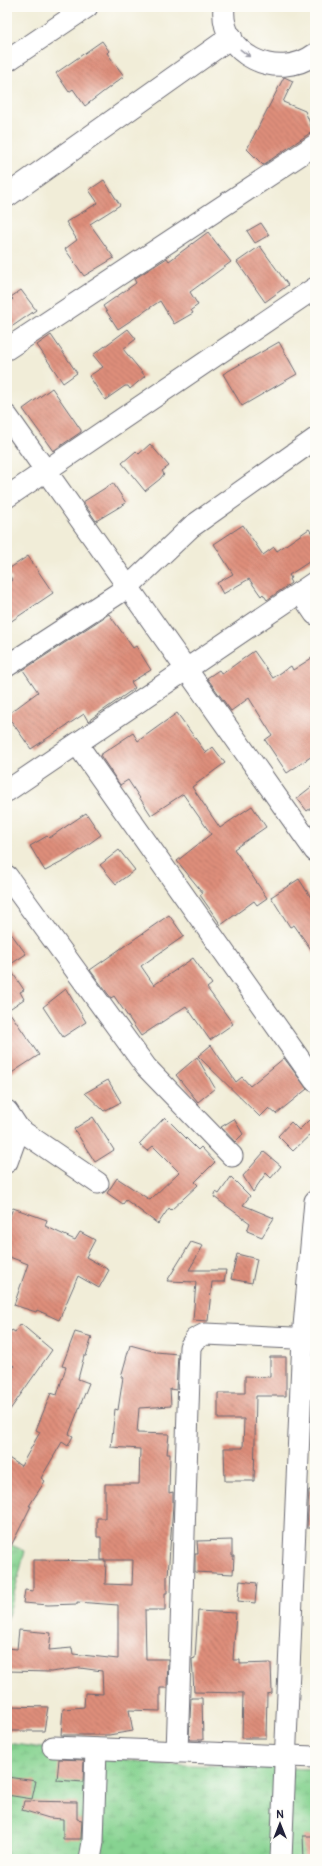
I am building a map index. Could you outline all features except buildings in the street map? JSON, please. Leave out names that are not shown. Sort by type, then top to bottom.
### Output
[{"type":"main road","points":[[7,196],[231,37]]},
{"type":"street","points":[[7,61],[87,7]]},
{"type":"street","points":[[224,7],[226,24],[231,37],[240,49],[251,58],[265,64],[280,66],[313,61]]},
{"type":"street","points":[[7,349],[315,146]]},
{"type":"street","points":[[7,496],[315,288]]},
{"type":"street","points":[[7,416],[315,851]]},
{"type":"street","points":[[7,666],[128,587],[191,527],[315,439]]},
{"type":"street","points":[[7,791],[307,587],[315,614]]},
{"type":"street","points":[[77,744],[315,1081]]},
{"type":"street","points":[[7,876],[146,1067],[232,1156]]},
{"type":"street","points":[[7,1111],[19,1130],[98,1183]]},
{"type":"street","points":[[7,1162],[19,1130]]},
{"type":"street","points":[[281,1859],[285,1756],[309,1339],[315,1201]]},
{"type":"street","points":[[177,1752],[190,1346],[195,1339],[205,1334],[309,1339]]},
{"type":"street","points":[[53,1747],[315,1757]]},
{"type":"street","points":[[90,1859],[93,1842],[96,1749]]},
{"type":"green space","points":[[7,1543],[25,1551],[7,1621]]},
{"type":"green space","points":[[7,1743],[159,1764],[315,1769],[315,1859],[7,1859]]}]
